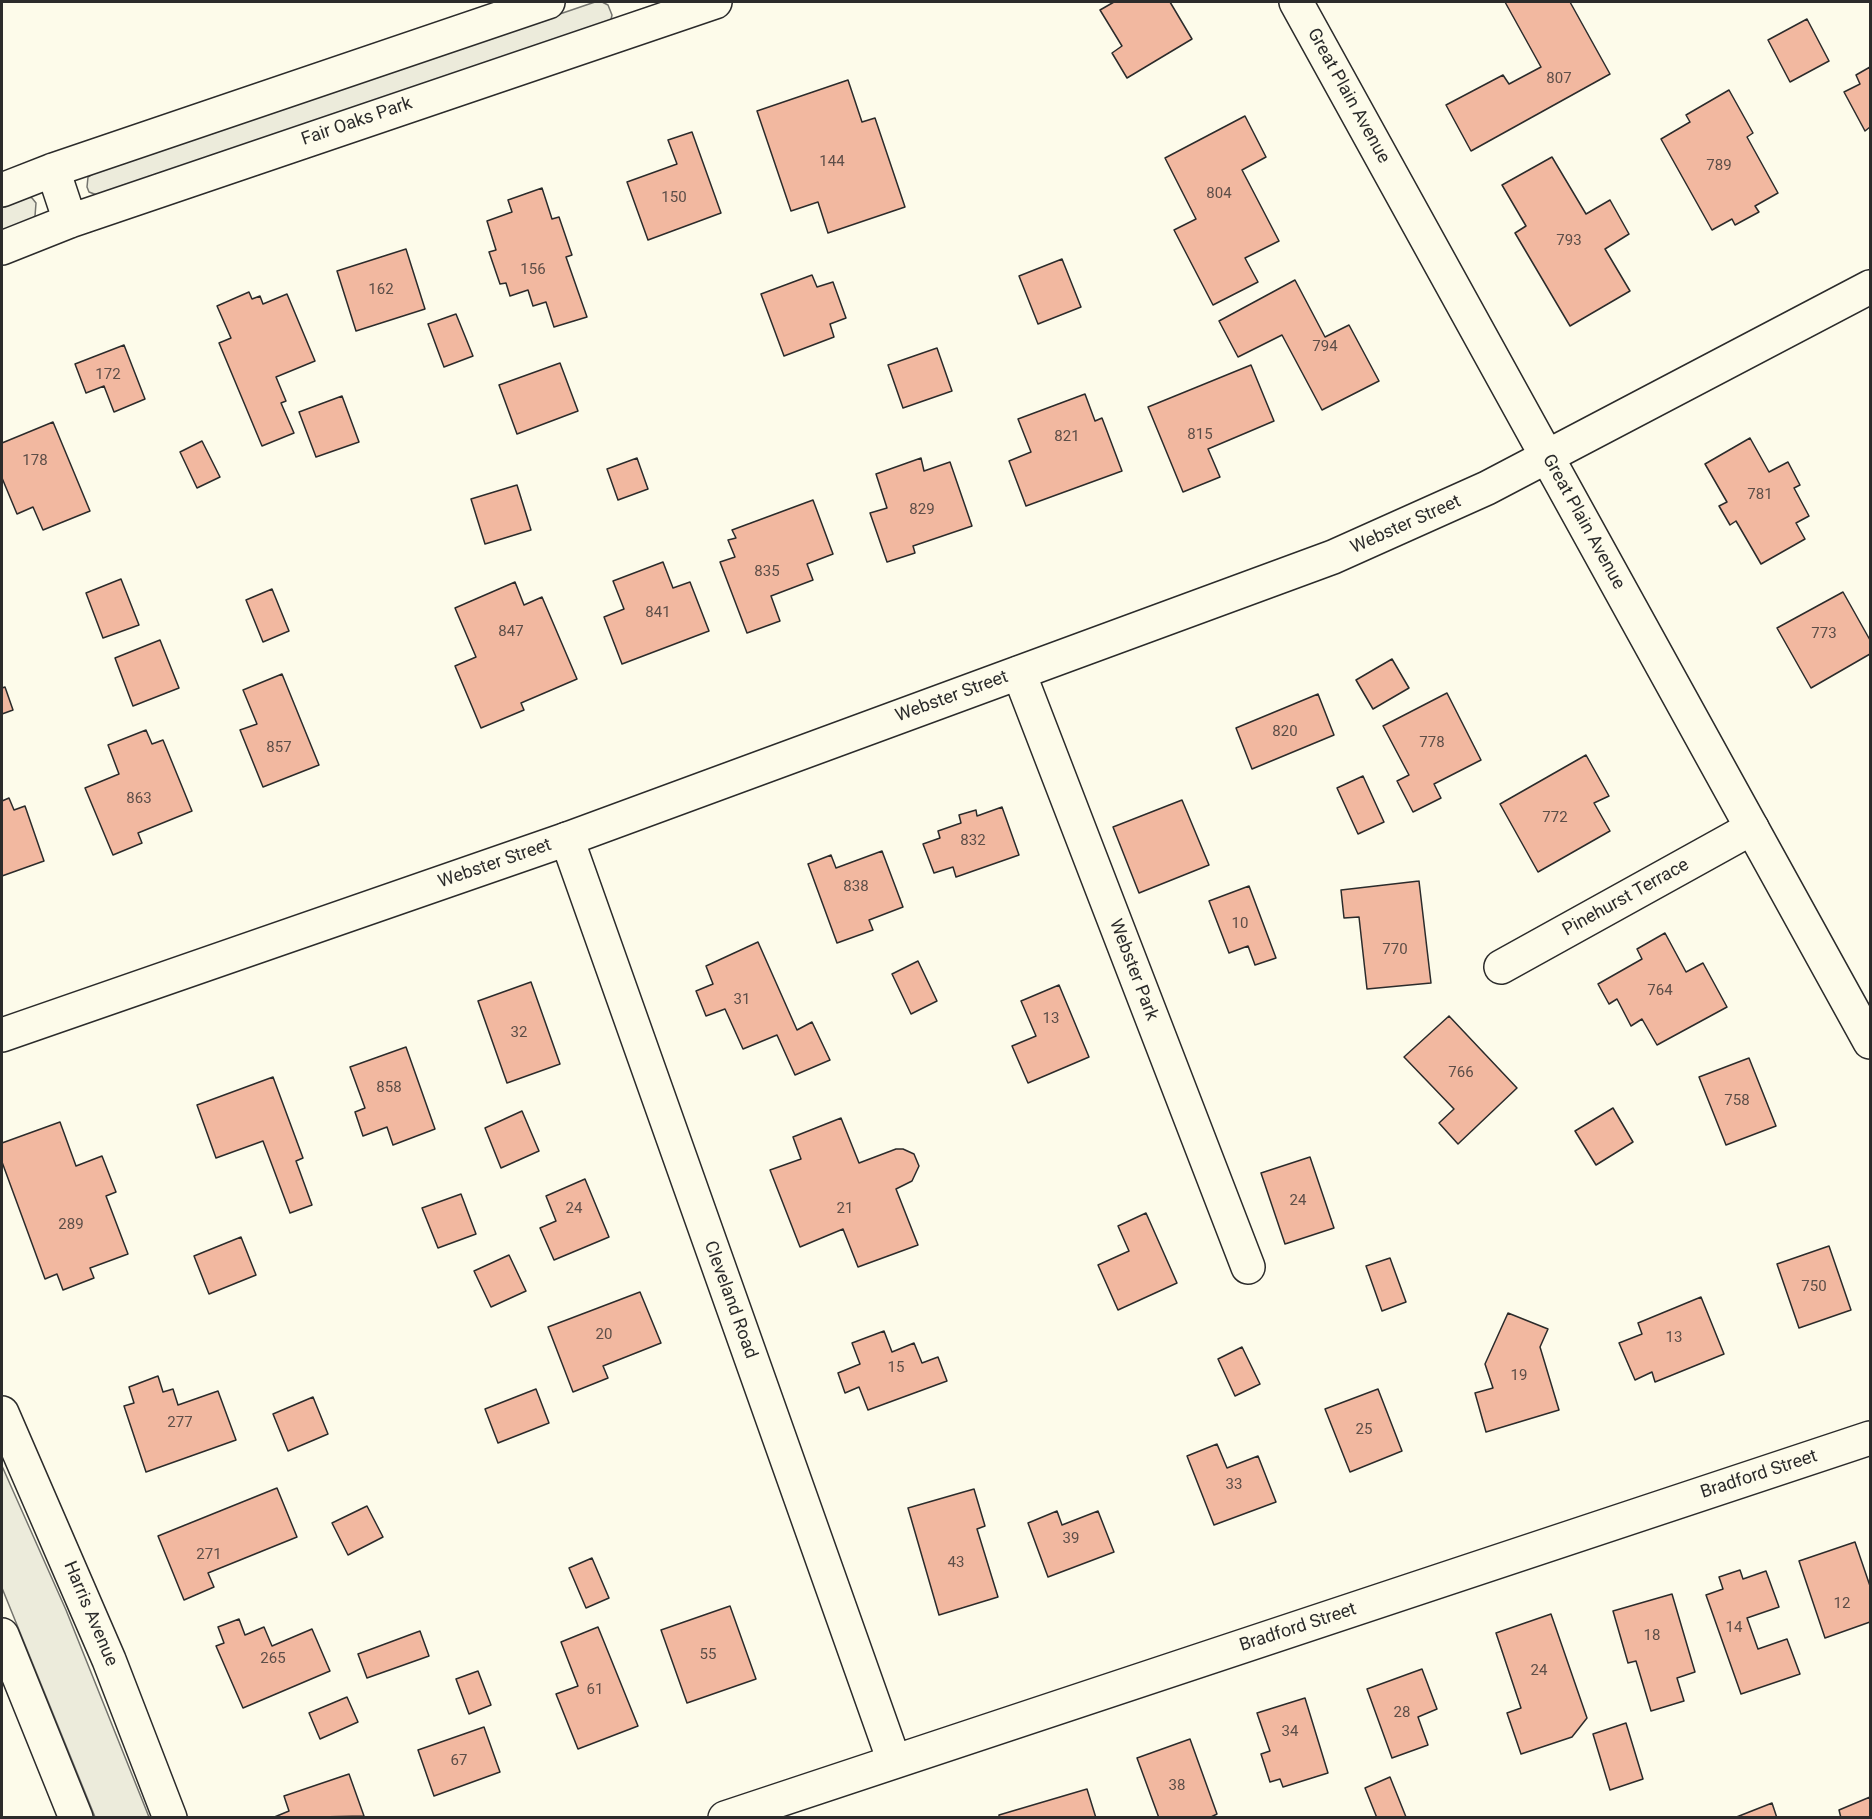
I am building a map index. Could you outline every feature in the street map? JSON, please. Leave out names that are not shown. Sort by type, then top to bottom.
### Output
[{"type":"street","points":[[2,190],[53,170],[549,2]]},
{"type":"street","name":"Fair Oaks Park","points":[[2,249],[70,221],[639,14],[715,2]]},
{"type":"street","name":"Great Plain Avenue","points":[[1296,2],[1870,1042]]},
{"type":"street","points":[[53,170],[70,221]]},
{"type":"street","name":"Webster Street","points":[[2,1035],[567,839],[1333,557],[1442,510],[1870,287]]},
{"type":"street","name":"Webster Park","points":[[1019,672],[1248,1267]]},
{"type":"street","name":"Pinehurst Terrace","points":[[1501,967],[1752,828]]},
{"type":"street","name":"Cleveland Road","points":[[567,839],[894,1761]]},
{"type":"street","name":"Harris Avenue","points":[[2,1413],[110,1660],[170,1818]]},
{"type":"street","name":"Bradford Street","points":[[725,1818],[1870,1438]]},
{"type":"street","points":[[2,1635],[76,1818]]},
{"type":"shaded area","points":[[595,2],[608,5],[612,15],[611,20],[97,195],[89,192],[87,187],[88,177],[96,172]]},
{"type":"shaded area","points":[[27,196],[36,203],[35,216],[31,220],[2,232],[2,206]]},
{"type":"shaded area","points":[[2,1466],[66,1610],[149,1817],[95,1817],[2,1588]]},
{"type":"building","points":[[1114,2],[1170,2],[1192,39],[1127,78],[1112,53],[1122,46],[1100,10]]},
{"type":"building","points":[[1505,2],[1570,2],[1610,74],[1471,151],[1446,105],[1503,75],[1509,84],[1541,67]]},
{"type":"building","points":[[1807,19],[1829,61],[1790,82],[1768,40]]},
{"type":"building","points":[[1870,67],[1870,127],[1865,131],[1844,92],[1860,84],[1856,75]]},
{"type":"building","points":[[848,80],[862,122],[875,118],[905,207],[828,233],[818,202],[791,211],[757,111]]},
{"type":"building","points":[[1729,90],[1753,133],[1747,137],[1778,193],[1755,206],[1759,212],[1735,225],[1732,219],[1712,230],[1661,139],[1690,122],[1686,115]]},
{"type":"building","points":[[1245,116],[1266,157],[1242,170],[1279,241],[1245,258],[1258,282],[1213,305],[1174,230],[1196,219],[1165,158]]},
{"type":"building","points":[[692,132],[721,213],[648,240],[627,182],[677,164],[668,140]]},
{"type":"building","points":[[1552,157],[1586,214],[1610,200],[1629,234],[1605,249],[1630,291],[1570,326],[1515,233],[1526,226],[1502,185]]},
{"type":"building","points":[[542,188],[552,219],[559,217],[572,255],[566,257],[587,317],[554,327],[546,302],[533,306],[528,290],[510,296],[506,283],[500,284],[489,252],[496,250],[487,221],[512,212],[508,200]]},
{"type":"building","points":[[406,249],[425,309],[356,331],[337,271]]},
{"type":"building","points":[[1062,259],[1081,307],[1038,324],[1019,276]]},
{"type":"building","points":[[812,275],[817,287],[833,282],[846,318],[830,324],[834,337],[784,356],[761,294]]},
{"type":"building","points":[[1295,280],[1325,337],[1349,325],[1379,381],[1322,410],[1282,335],[1238,357],[1219,321]]},
{"type":"building","points":[[249,292],[252,299],[260,296],[263,304],[287,294],[315,361],[276,377],[286,401],[281,403],[294,433],[262,446],[219,343],[231,338],[217,306]]},
{"type":"building","points":[[456,314],[473,356],[444,367],[428,324]]},
{"type":"building","points":[[124,345],[145,399],[114,412],[104,386],[86,393],[75,364]]},
{"type":"building","points":[[937,348],[952,391],[903,408],[888,365]]},
{"type":"building","points":[[560,363],[578,411],[517,434],[499,385]]},
{"type":"building","points":[[1251,365],[1274,421],[1208,449],[1220,477],[1183,492],[1148,407]]},
{"type":"building","points":[[1085,394],[1095,421],[1102,418],[1122,471],[1026,506],[1009,461],[1031,452],[1018,419]]},
{"type":"building","points":[[342,396],[359,442],[316,457],[299,412]]},
{"type":"building","points":[[53,422],[90,511],[43,530],[33,507],[17,514],[2,478],[2,443]]},
{"type":"building","points":[[1750,438],[1769,472],[1788,462],[1800,485],[1794,488],[1809,516],[1796,523],[1805,539],[1761,564],[1736,521],[1730,525],[1719,506],[1727,502],[1705,464]]},
{"type":"building","points":[[202,441],[220,477],[197,488],[180,452]]},
{"type":"building","points":[[637,458],[648,489],[618,500],[607,469]]},
{"type":"building","points":[[921,458],[924,471],[950,462],[972,526],[913,546],[915,553],[887,562],[870,513],[887,508],[876,474]]},
{"type":"building","points":[[517,485],[531,530],[485,544],[471,499]]},
{"type":"building","points":[[813,500],[833,554],[807,564],[813,580],[771,596],[780,621],[747,633],[720,562],[735,557],[728,540],[736,538],[732,530]]},
{"type":"building","points":[[663,562],[673,588],[690,582],[709,631],[622,664],[604,617],[624,609],[613,581]]},
{"type":"building","points":[[121,579],[139,625],[103,638],[86,593]]},
{"type":"building","points":[[515,582],[524,605],[542,597],[577,679],[521,703],[524,710],[481,728],[455,666],[476,657],[455,608]]},
{"type":"building","points":[[272,589],[289,631],[263,642],[246,600]]},
{"type":"building","points":[[1843,592],[1870,640],[1870,654],[1811,688],[1777,628]]},
{"type":"building","points":[[160,640],[179,688],[133,706],[115,658]]},
{"type":"building","points":[[1392,659],[1409,688],[1373,709],[1356,680]]},
{"type":"building","points":[[282,674],[319,765],[263,787],[240,730],[257,724],[243,690]]},
{"type":"building","points":[[5,687],[13,710],[2,714],[2,688]]},
{"type":"building","points":[[1447,693],[1481,760],[1434,784],[1441,798],[1413,812],[1397,781],[1409,775],[1383,726]]},
{"type":"building","points":[[1318,694],[1334,735],[1252,769],[1236,728]]},
{"type":"building","points":[[146,730],[152,744],[163,740],[192,811],[138,833],[142,843],[113,855],[85,788],[119,774],[108,745]]},
{"type":"building","points":[[1586,755],[1609,796],[1594,803],[1610,831],[1538,872],[1500,804]]},
{"type":"building","points":[[1363,776],[1384,822],[1358,834],[1337,788]]},
{"type":"building","points":[[9,798],[14,810],[25,806],[44,861],[2,876],[2,801]]},
{"type":"building","points":[[1182,800],[1209,865],[1139,893],[1113,827]]},
{"type":"building","points":[[1002,807],[1019,855],[956,877],[953,867],[934,873],[923,844],[940,838],[938,831],[961,823],[959,815],[976,810],[977,816]]},
{"type":"building","points":[[882,851],[903,907],[869,920],[873,930],[837,943],[808,864],[831,855],[836,868]]},
{"type":"building","points":[[1419,881],[1431,983],[1367,989],[1359,917],[1344,918],[1341,890]]},
{"type":"building","points":[[1249,886],[1276,958],[1255,965],[1248,946],[1229,953],[1209,901]]},
{"type":"building","points":[[1665,933],[1686,972],[1703,963],[1727,1007],[1657,1045],[1642,1019],[1631,1026],[1617,999],[1609,1004],[1598,984],[1642,959],[1637,949]]},
{"type":"building","points":[[758,942],[797,1030],[812,1022],[830,1060],[795,1075],[777,1035],[743,1049],[725,1009],[706,1016],[696,991],[713,984],[706,966]]},
{"type":"building","points":[[918,961],[937,1001],[911,1014],[892,974]]},
{"type":"building","points":[[531,982],[560,1064],[507,1083],[478,1001]]},
{"type":"building","points":[[1059,985],[1089,1057],[1028,1083],[1012,1046],[1036,1036],[1021,1001]]},
{"type":"building","points":[[1449,1016],[1517,1088],[1458,1144],[1439,1123],[1454,1109],[1404,1057]]},
{"type":"building","points":[[406,1047],[435,1129],[393,1145],[387,1127],[363,1136],[355,1112],[365,1108],[350,1067]]},
{"type":"building","points":[[1749,1058],[1776,1126],[1726,1145],[1699,1077]]},
{"type":"building","points":[[273,1077],[303,1158],[296,1161],[312,1205],[290,1213],[263,1141],[216,1158],[197,1105]]},
{"type":"building","points":[[1613,1108],[1633,1142],[1596,1165],[1575,1131]]},
{"type":"building","points":[[522,1111],[539,1151],[501,1168],[485,1128]]},
{"type":"building","points":[[841,1118],[859,1163],[896,1149],[903,1149],[914,1154],[919,1166],[912,1181],[896,1189],[918,1245],[858,1267],[843,1229],[800,1247],[770,1170],[801,1159],[793,1137]]},
{"type":"building","points":[[60,1122],[76,1166],[102,1156],[116,1192],[106,1196],[128,1254],[90,1268],[94,1278],[63,1290],[57,1274],[45,1279],[2,1162],[2,1143]]},
{"type":"building","points":[[1310,1157],[1334,1228],[1285,1244],[1261,1173]]},
{"type":"building","points":[[585,1179],[609,1237],[554,1260],[540,1228],[556,1221],[546,1196]]},
{"type":"building","points":[[461,1194],[476,1234],[438,1248],[422,1208]]},
{"type":"building","points":[[1146,1213],[1177,1283],[1118,1310],[1098,1265],[1129,1251],[1118,1226]]},
{"type":"building","points":[[241,1237],[256,1275],[209,1294],[194,1256]]},
{"type":"building","points":[[1829,1246],[1851,1310],[1799,1328],[1777,1264]]},
{"type":"building","points":[[509,1255],[526,1291],[491,1307],[474,1271]]},
{"type":"building","points":[[1390,1258],[1406,1302],[1382,1311],[1366,1266]]},
{"type":"building","points":[[640,1292],[661,1343],[603,1366],[608,1378],[573,1392],[548,1327]]},
{"type":"building","points":[[1701,1297],[1724,1354],[1655,1382],[1652,1372],[1635,1380],[1619,1343],[1642,1334],[1638,1323]]},
{"type":"building","points":[[1508,1313],[1548,1329],[1540,1347],[1559,1410],[1486,1432],[1475,1393],[1493,1388],[1485,1364]]},
{"type":"building","points":[[884,1331],[892,1352],[914,1343],[922,1363],[938,1357],[947,1381],[868,1410],[859,1387],[845,1393],[838,1373],[860,1364],[852,1343]]},
{"type":"building","points":[[1242,1347],[1260,1384],[1235,1396],[1218,1359]]},
{"type":"building","points":[[158,1376],[163,1392],[173,1389],[178,1405],[218,1391],[236,1440],[146,1472],[124,1406],[134,1403],[129,1387]]},
{"type":"building","points":[[536,1389],[549,1423],[498,1443],[485,1409]]},
{"type":"building","points":[[1378,1389],[1402,1451],[1350,1472],[1325,1409]]},
{"type":"building","points":[[313,1397],[328,1434],[288,1451],[273,1414]]},
{"type":"building","points":[[1217,1444],[1227,1468],[1258,1456],[1276,1502],[1214,1525],[1187,1456]]},
{"type":"building","points":[[277,1488],[297,1537],[208,1573],[214,1587],[184,1600],[158,1536]]},
{"type":"building","points":[[974,1489],[985,1526],[977,1529],[998,1597],[939,1615],[908,1508]]},
{"type":"building","points":[[367,1506],[383,1537],[348,1555],[332,1523]]},
{"type":"building","points":[[1057,1511],[1062,1525],[1098,1511],[1114,1552],[1048,1577],[1028,1523]]},
{"type":"building","points":[[1855,1542],[1870,1586],[1870,1622],[1825,1638],[1799,1561]]},
{"type":"building","points":[[592,1558],[609,1598],[586,1608],[569,1568]]},
{"type":"building","points":[[1740,1570],[1743,1579],[1766,1571],[1779,1607],[1747,1618],[1758,1649],[1787,1639],[1800,1674],[1741,1694],[1706,1595],[1723,1589],[1719,1577]]},
{"type":"building","points":[[1672,1594],[1695,1672],[1677,1678],[1684,1701],[1651,1711],[1636,1661],[1628,1663],[1613,1611]]},
{"type":"building","points":[[730,1606],[756,1679],[687,1703],[661,1630]]},
{"type":"building","points":[[1551,1614],[1587,1718],[1572,1737],[1521,1754],[1507,1713],[1521,1708],[1496,1633]]},
{"type":"building","points":[[239,1619],[245,1635],[264,1627],[272,1646],[312,1629],[330,1671],[243,1708],[216,1646],[224,1643],[218,1627]]},
{"type":"building","points":[[598,1627],[638,1726],[578,1749],[556,1694],[578,1686],[561,1642]]},
{"type":"building","points":[[420,1631],[429,1656],[367,1678],[358,1654]]},
{"type":"building","points":[[1422,1669],[1437,1709],[1418,1717],[1428,1745],[1392,1758],[1367,1689]]},
{"type":"building","points":[[478,1671],[491,1705],[469,1714],[456,1679]]},
{"type":"building","points":[[347,1697],[358,1722],[320,1739],[309,1713]]},
{"type":"building","points":[[1305,1698],[1328,1773],[1283,1787],[1280,1779],[1270,1782],[1261,1754],[1270,1751],[1257,1713]]},
{"type":"building","points":[[1626,1723],[1643,1779],[1610,1790],[1593,1734]]},
{"type":"building","points":[[484,1727],[500,1772],[434,1796],[418,1750]]},
{"type":"building","points":[[1190,1739],[1217,1814],[1209,1818],[1159,1818],[1137,1758]]},
{"type":"building","points":[[349,1774],[364,1816],[272,1818],[289,1811],[284,1796]]},
{"type":"building","points":[[1390,1777],[1406,1818],[1377,1818],[1365,1788]]},
{"type":"building","points":[[1087,1789],[1096,1818],[999,1818],[999,1815]]},
{"type":"building","points":[[1870,1797],[1870,1818],[1841,1818],[1839,1810]]},
{"type":"building","points":[[1772,1803],[1777,1818],[1734,1818]]}]
